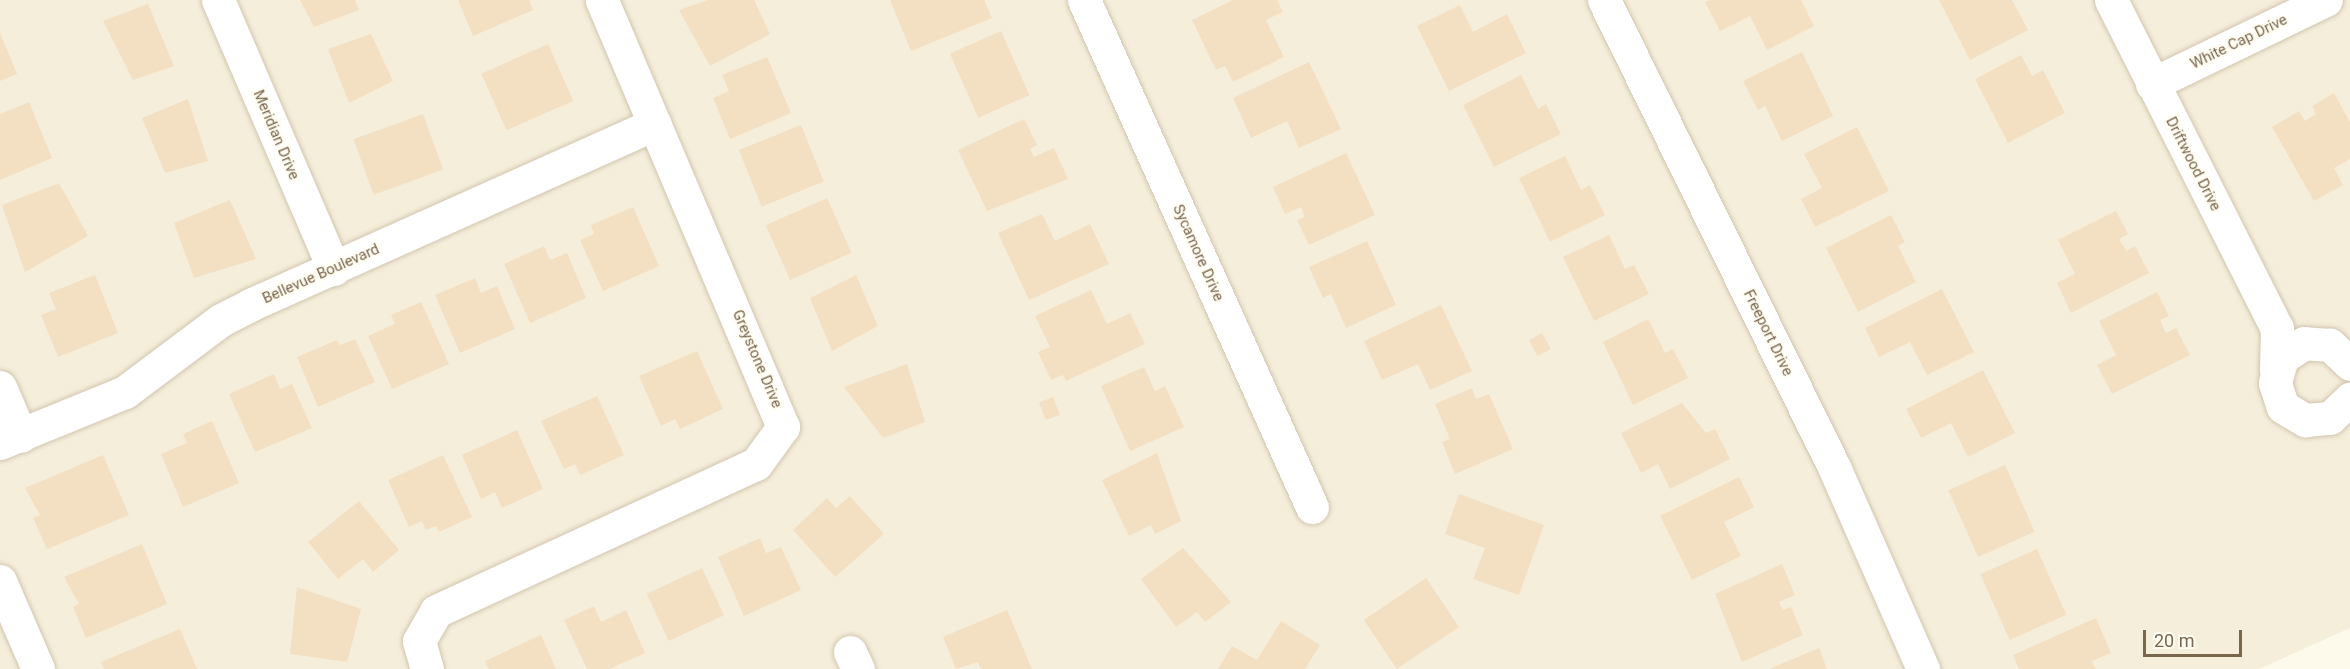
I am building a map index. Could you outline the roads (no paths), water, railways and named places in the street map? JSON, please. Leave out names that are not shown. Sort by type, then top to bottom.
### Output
[{"type":"street","name":"Meridian Drive","points":[[218,0],[334,269]]},
{"type":"street","name":"Greystone Drive","points":[[427,669],[419,641],[436,611],[756,464],[783,427],[776,401],[602,0]]},
{"type":"street","name":"Sycamore Drive","points":[[1084,0],[1312,507]]},
{"type":"street","name":"Freeport Drive","points":[[1604,0],[1839,477],[1923,669]]},
{"type":"street","name":"Driftwood Drive","points":[[2111,0],[2277,328],[2277,395],[2283,407],[2305,420],[2330,418],[2350,399]]},
{"type":"street","name":"White Cap Drive","points":[[2152,84],[2326,0]]},
{"type":"street","name":"Bellevue Boulevard","points":[[10,440],[125,392],[221,320],[655,124]]},
{"type":"street","points":[[2277,328],[2341,352],[2350,364]]},
{"type":"street","points":[[2276,370],[2292,349],[2317,342]]},
{"type":"street","points":[[0,387],[10,440]]},
{"type":"street","points":[[0,581],[38,669]]}]
